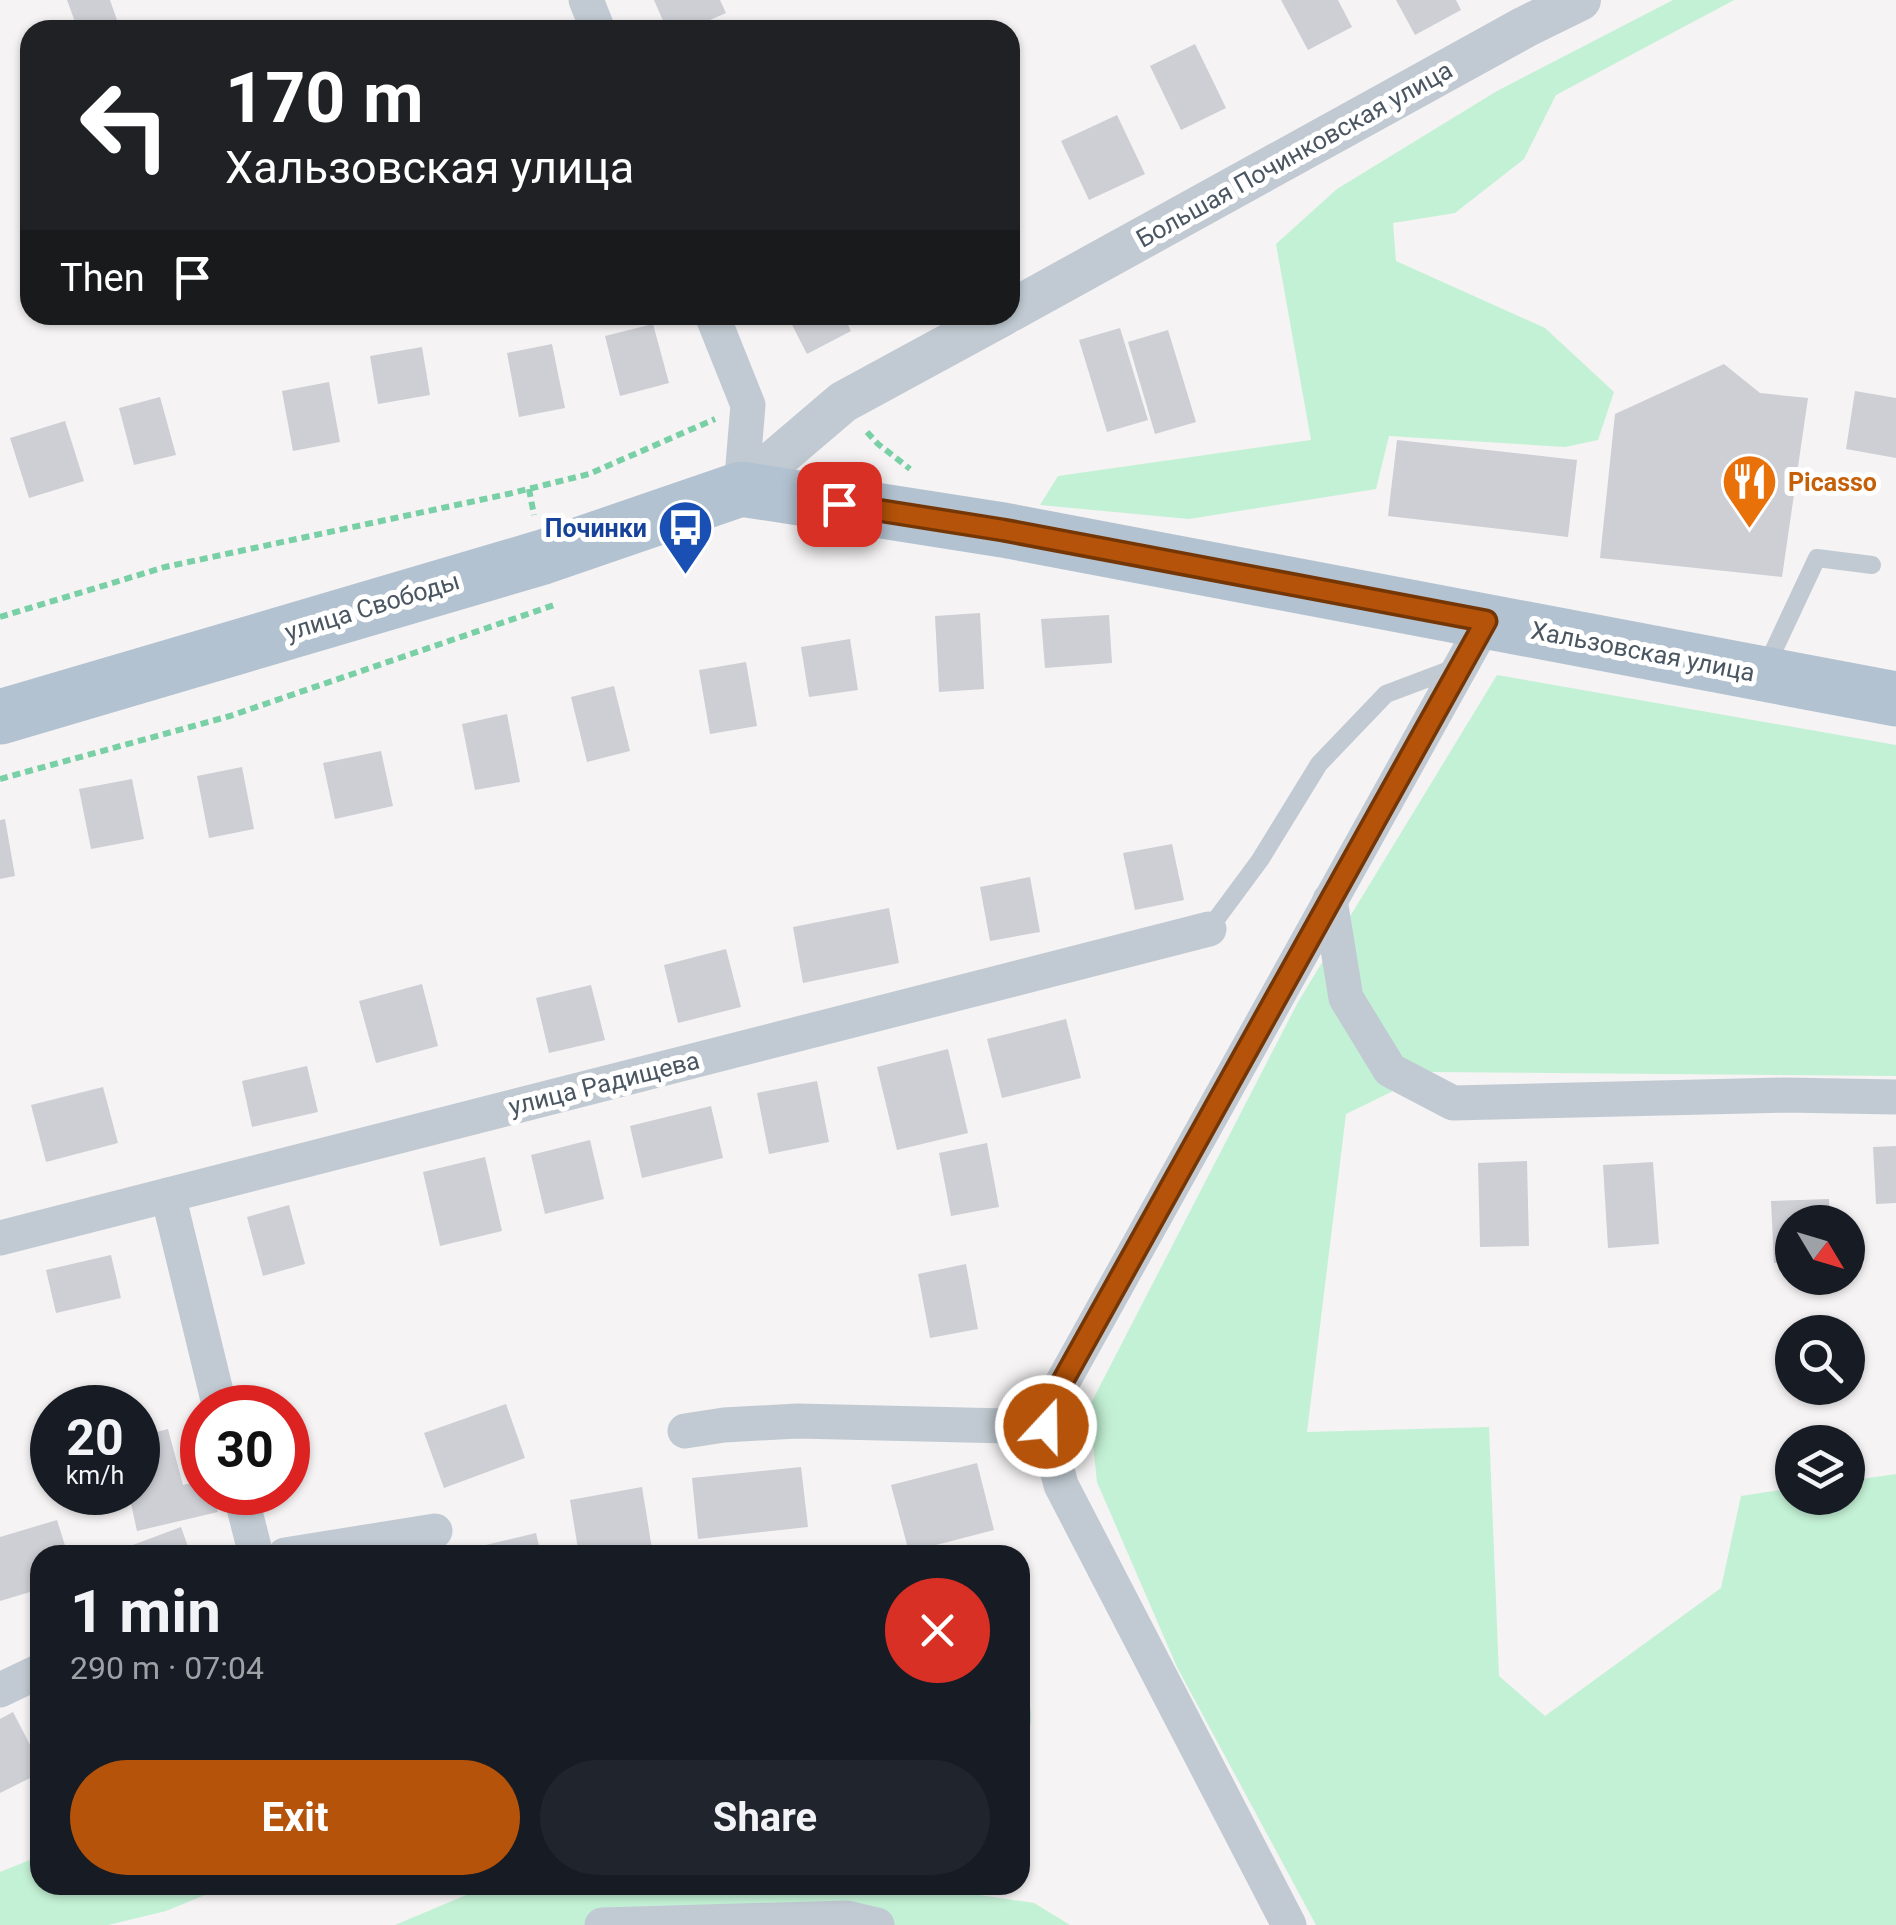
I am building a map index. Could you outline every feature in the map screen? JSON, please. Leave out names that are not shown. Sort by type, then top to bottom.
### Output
[{"type":"main road","name":"Хальзовская улица","points":[[741,489],[1003,530],[1473,643],[1763,674],[1896,699]]},
{"type":"main road","name":"улица Свободы","points":[[0,717],[543,557],[741,489]]},
{"type":"street","name":"Большая Починковская улица","points":[[1020,305],[1580,0]]},
{"type":"street","points":[[716,325],[748,404],[741,489]]},
{"type":"street","points":[[741,489],[843,402],[985,325]]},
{"type":"street","points":[[1289,1925],[1061,1485],[1046,1426],[1060,1386],[1473,643]]},
{"type":"street","points":[[1330,900],[1346,998],[1390,1070],[1453,1103],[1785,1095],[1896,1097]]},
{"type":"street","name":"улица Радищева","points":[[0,1238],[1209,930]]},
{"type":"street","points":[[168,1195],[214,1385]]},
{"type":"street","points":[[685,1431],[813,1421],[1046,1426]]},
{"type":"street","points":[[246,1515],[253,1545]]},
{"type":"street","points":[[348,1545],[435,1531]]},
{"type":"street","points":[[0,1690],[30,1676]]},
{"type":"street","points":[[602,1925],[847,1918],[877,1925]]},
{"type":"lane","points":[[1763,674],[1817,558],[1872,565]]},
{"type":"lane","points":[[1209,930],[1260,860],[1320,764],[1386,694],[1473,643]]},
{"type":"path","points":[[843,402],[878,444],[917,474]]},
{"type":"path","points":[[0,617],[165,567],[589,474],[748,404]]},
{"type":"green space","points":[[1673,0],[1734,0],[1556,95],[1524,159],[1455,213],[1393,223],[1396,261],[1545,328],[1614,392],[1598,440],[1565,447],[1389,436],[1376,489],[1189,519],[1040,505],[1058,476],[1311,440],[1276,244],[1337,189],[1497,91]]},
{"type":"green space","points":[[1497,675],[1896,745],[1896,1076],[1432,1072],[1346,1114],[1307,1432],[1489,1427],[1499,1676],[1545,1716],[1721,1588],[1741,1496],[1775,1491],[1775,1515],[1865,1515],[1865,1479],[1896,1474],[1896,1925],[1316,1925],[1177,1667],[1097,1482],[1089,1407],[1298,1002]]},
{"type":"green space","points":[[30,1860],[30,1895],[205,1895],[166,1911],[108,1925],[0,1925],[0,1872]]},
{"type":"green space","points":[[466,1895],[980,1895],[1034,1903],[1070,1925],[395,1925]]},
{"type":"building","points":[[67,0],[110,0],[117,20],[74,20]]},
{"type":"building","points":[[654,0],[720,0],[726,13],[710,20],[663,20]]},
{"type":"building","points":[[1281,0],[1338,0],[1352,27],[1308,50]]},
{"type":"building","points":[[1396,0],[1456,0],[1461,10],[1415,35]]},
{"type":"building","points":[[1195,44],[1226,108],[1181,130],[1150,66]]},
{"type":"building","points":[[1117,115],[1145,174],[1089,200],[1061,141]]},
{"type":"building","points":[[653,325],[669,383],[620,396],[605,336]]},
{"type":"building","points":[[792,325],[848,325],[851,331],[807,354]]},
{"type":"building","points":[[1120,328],[1148,420],[1107,432],[1079,340]]},
{"type":"building","points":[[1168,330],[1196,422],[1155,434],[1128,342]]},
{"type":"building","points":[[552,344],[565,408],[519,417],[507,353]]},
{"type":"building","points":[[422,347],[430,395],[378,404],[370,356]]},
{"type":"building","points":[[1724,364],[1760,393],[1808,398],[1782,577],[1600,558],[1615,414]]},
{"type":"building","points":[[329,382],[340,442],[293,451],[282,391]]},
{"type":"building","points":[[1855,391],[1896,398],[1896,458],[1846,449]]},
{"type":"building","points":[[160,397],[176,455],[134,465],[119,408]]},
{"type":"building","points":[[65,421],[84,481],[29,498],[10,438]]},
{"type":"building","points":[[1397,440],[1577,460],[1568,537],[1388,516]]},
{"type":"building","points":[[980,613],[984,689],[939,692],[935,616]]},
{"type":"building","points":[[1109,615],[1112,663],[1045,668],[1041,619]]},
{"type":"building","points":[[850,639],[858,690],[809,697],[801,647]]},
{"type":"building","points":[[746,662],[757,726],[710,734],[699,670]]},
{"type":"building","points":[[614,686],[630,751],[587,762],[571,697]]},
{"type":"building","points":[[507,714],[520,782],[475,790],[462,724]]},
{"type":"building","points":[[381,751],[393,806],[335,819],[323,763]]},
{"type":"building","points":[[242,767],[254,829],[209,838],[197,776]]},
{"type":"building","points":[[132,779],[144,839],[91,849],[79,789]]},
{"type":"building","points":[[5,819],[15,876],[0,879],[0,820]]},
{"type":"building","points":[[1172,844],[1184,900],[1135,910],[1123,853]]},
{"type":"building","points":[[1030,877],[1040,932],[990,941],[980,887]]},
{"type":"building","points":[[889,908],[899,963],[803,983],[793,927]]},
{"type":"building","points":[[726,949],[741,1007],[678,1023],[664,965]]},
{"type":"building","points":[[422,984],[438,1046],[376,1063],[359,1001]]},
{"type":"building","points":[[591,985],[605,1040],[549,1053],[536,998]]},
{"type":"building","points":[[1066,1019],[1081,1078],[1002,1098],[987,1039]]},
{"type":"building","points":[[948,1049],[968,1133],[897,1150],[877,1067]]},
{"type":"building","points":[[307,1066],[318,1112],[252,1127],[242,1081]]},
{"type":"building","points":[[817,1081],[829,1142],[769,1154],[757,1093]]},
{"type":"building","points":[[103,1087],[118,1143],[46,1162],[31,1105]]},
{"type":"building","points":[[711,1106],[723,1158],[642,1178],[630,1126]]},
{"type":"building","points":[[590,1140],[604,1199],[545,1214],[531,1155]]},
{"type":"building","points":[[987,1143],[999,1207],[951,1216],[939,1153]]},
{"type":"building","points":[[1896,1146],[1896,1203],[1876,1204],[1873,1147]]},
{"type":"building","points":[[485,1157],[502,1231],[440,1246],[423,1172]]},
{"type":"building","points":[[1527,1161],[1529,1246],[1480,1247],[1478,1163]]},
{"type":"building","points":[[1653,1162],[1659,1244],[1608,1248],[1603,1165]]},
{"type":"building","points":[[1829,1199],[1829,1205],[1775,1205],[1775,1263],[1774,1263],[1771,1201]]},
{"type":"building","points":[[289,1205],[305,1264],[263,1276],[247,1217]]},
{"type":"building","points":[[111,1255],[121,1298],[56,1313],[46,1270]]},
{"type":"building","points":[[966,1264],[978,1329],[930,1338],[918,1274]]},
{"type":"building","points":[[506,1404],[525,1458],[444,1488],[424,1433]]},
{"type":"building","points":[[168,1429],[180,1474],[180,1515],[205,1515],[137,1531],[134,1515],[160,1515],[160,1431]]},
{"type":"building","points":[[977,1463],[994,1530],[936,1545],[907,1545],[891,1485]]},
{"type":"building","points":[[801,1467],[808,1527],[698,1539],[692,1478]]},
{"type":"building","points":[[642,1487],[651,1545],[577,1545],[570,1500]]},
{"type":"building","points":[[57,1520],[65,1545],[30,1545],[30,1592],[0,1601],[0,1537]]},
{"type":"building","points":[[181,1527],[187,1545],[133,1545]]},
{"type":"building","points":[[536,1533],[539,1545],[486,1545]]},
{"type":"building","points":[[13,1712],[30,1745],[30,1778],[0,1793],[0,1719]]},
{"type":"place","name":"Picasso","points":[[1749,531]]},
{"type":"place","name":"Починки","points":[[686,577]]},
{"type":"route","points":[[839,504],[1003,530],[1486,621],[1060,1386],[1046,1426]]}]
